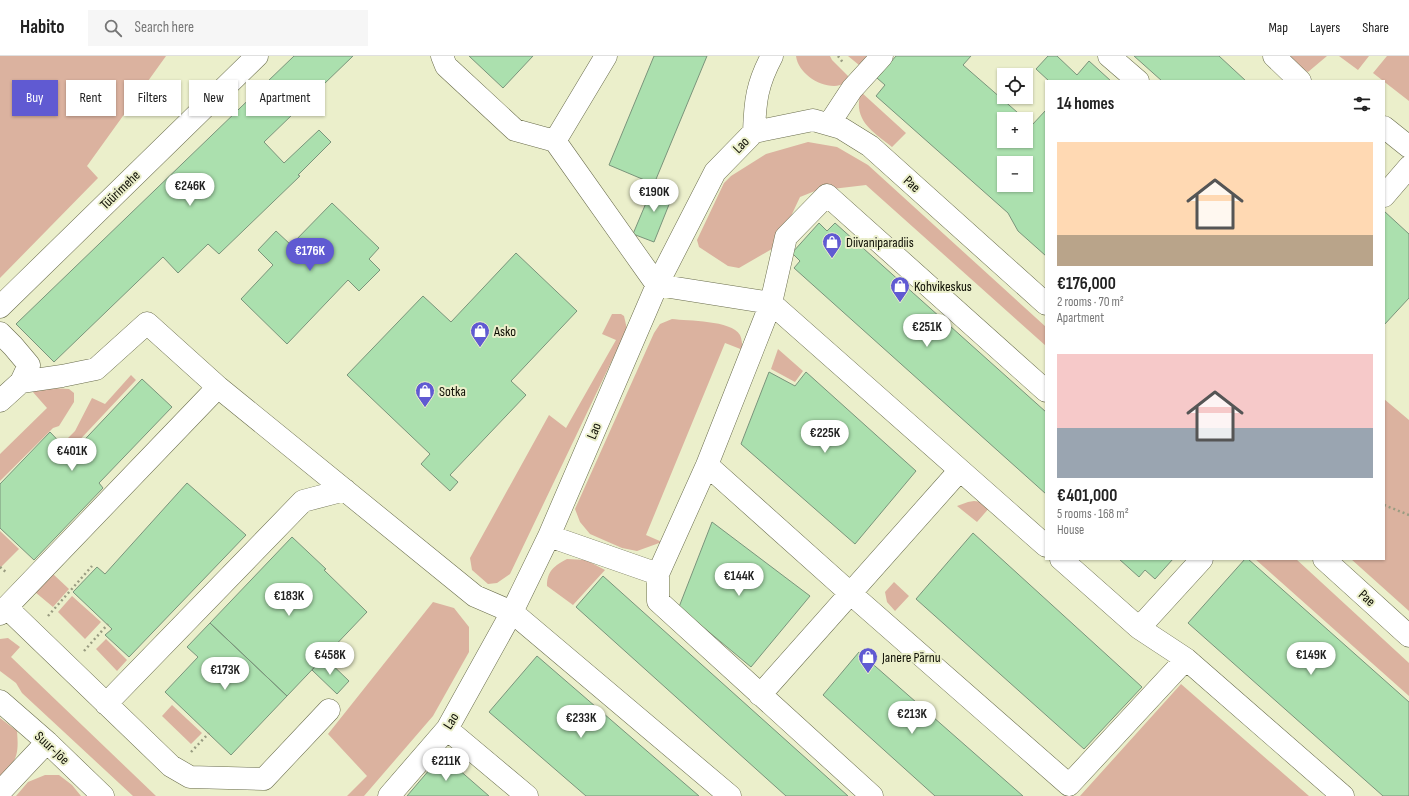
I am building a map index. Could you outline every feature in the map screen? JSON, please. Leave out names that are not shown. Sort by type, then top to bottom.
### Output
[{"type":"street","name":"Tüürimehe","points":[[0,307],[257,56]]},
{"type":"street","points":[[442,56],[446,66],[515,130],[555,141],[657,284],[771,303],[1045,545]]},
{"type":"street","points":[[555,141],[606,56]]},
{"type":"street","name":"Lao","points":[[389,796],[448,729],[512,612],[549,536],[657,284],[715,172],[754,132],[755,102],[762,74],[772,56]]},
{"type":"street","points":[[829,124],[852,89],[882,56]]},
{"type":"street","points":[[1109,56],[1137,80]]},
{"type":"street","points":[[1274,56],[1299,80]]},
{"type":"street","name":"Pae","points":[[754,132],[813,120],[841,128],[870,146],[1045,303]]},
{"type":"street","points":[[1385,128],[1409,147]]},
{"type":"street","points":[[1385,195],[1409,167]]},
{"type":"street","points":[[872,796],[658,601],[658,574],[707,465],[771,303],[786,237],[827,195],[1045,390]]},
{"type":"street","points":[[21,382],[62,376],[96,368],[147,323],[218,387],[344,490],[475,596],[512,612],[730,796]]},
{"type":"street","points":[[0,333],[29,365],[21,382],[0,401]]},
{"type":"street","points":[[218,387],[3,611],[32,633],[171,766],[190,777],[264,779],[329,710]]},
{"type":"street","points":[[707,465],[850,593],[1064,790],[1186,659]]},
{"type":"street","points":[[760,695],[960,470]]},
{"type":"street","points":[[106,704],[303,501],[344,490]]},
{"type":"street","points":[[549,536],[658,574]]},
{"type":"street","points":[[1061,560],[1139,628],[1186,659],[1343,796]]},
{"type":"street","points":[[1139,628],[1201,560]]},
{"type":"street","name":"Pae","points":[[1325,560],[1409,636]]},
{"type":"street","name":"Suur-Jõe","points":[[0,701],[47,742],[103,796]]},
{"type":"street","points":[[448,729],[527,796]]},
{"type":"street","points":[[0,792],[47,742]]},
{"type":"path","points":[[1385,506],[1409,515]]},
{"type":"path","points":[[32,633],[92,566]]},
{"type":"path","points":[[68,668],[108,624]]},
{"type":"shaded area","points":[[0,56],[166,56],[149,80],[124,80],[124,114],[87,166],[98,178],[0,278]]},
{"type":"shaded area","points":[[796,56],[830,56],[832,60],[850,78],[846,84],[834,86],[821,84],[804,73]]},
{"type":"shaded area","points":[[848,56],[867,56],[859,65]]},
{"type":"shaded area","points":[[1288,56],[1327,56],[1308,72]]},
{"type":"shaded area","points":[[1339,56],[1369,56],[1358,70]]},
{"type":"shaded area","points":[[1387,56],[1409,56],[1409,101],[1385,82],[1385,80],[1382,80],[1373,73]]},
{"type":"shaded area","points":[[861,92],[906,133],[892,147],[871,130],[862,118],[859,110]]},
{"type":"shaded area","points":[[808,142],[837,147],[868,165],[1045,326],[1045,345],[866,185],[815,191],[800,197],[777,246],[739,268],[728,266],[699,247],[697,240],[724,183],[731,176],[766,154]]},
{"type":"shaded area","points":[[612,314],[621,314],[624,316],[627,329],[510,574],[497,583],[488,584],[472,570],[470,558],[549,415],[566,428],[616,340],[602,334]]},
{"type":"shaded area","points":[[672,319],[709,322],[728,326],[740,335],[743,350],[725,343],[646,535],[662,542],[637,551],[622,548],[590,534],[580,522],[575,509],[654,333],[660,324]]},
{"type":"shaded area","points":[[778,349],[803,371],[795,382],[771,369]]},
{"type":"shaded area","points":[[131,375],[136,380],[73,447],[66,440],[75,431],[92,398],[105,404]]},
{"type":"shaded area","points":[[53,388],[69,389],[74,393],[74,402],[59,426],[53,428],[0,481],[0,454],[47,408],[32,391]]},
{"type":"shaded area","points":[[1385,400],[1409,420],[1409,611],[1352,560],[1385,560]]},
{"type":"shaded area","points":[[974,501],[983,502],[990,507],[977,522],[957,506]]},
{"type":"shaded area","points":[[0,531],[19,549],[0,568]]},
{"type":"shaded area","points":[[567,559],[586,560],[605,570],[573,605],[547,586],[548,576],[552,570],[558,564]]},
{"type":"shaded area","points":[[1256,560],[1297,560],[1409,663],[1409,696]]},
{"type":"shaded area","points":[[53,574],[69,589],[53,607],[35,592]]},
{"type":"shaded area","points":[[894,582],[909,596],[895,611],[887,602],[885,592]]},
{"type":"shaded area","points":[[72,596],[101,622],[85,639],[58,612]]},
{"type":"shaded area","points":[[433,602],[454,608],[469,627],[469,652],[433,716],[364,796],[347,796],[367,776],[328,734]]},
{"type":"shaded area","points":[[8,638],[20,647],[11,657],[156,796],[133,796],[22,693],[16,683],[0,671],[0,639]]},
{"type":"shaded area","points":[[106,639],[127,660],[117,671],[96,649]]},
{"type":"shaded area","points":[[1181,684],[1309,796],[1080,796]]},
{"type":"shaded area","points":[[172,705],[202,733],[191,744],[162,716]]},
{"type":"shaded area","points":[[0,718],[17,731],[18,746],[16,757],[10,767],[0,778]]},
{"type":"shaded area","points":[[45,775],[59,775],[72,785],[81,796],[16,796],[28,782]]},
{"type":"building","points":[[294,56],[353,56],[325,83],[325,80],[269,80]]},
{"type":"building","points":[[469,56],[533,56],[503,88]]},
{"type":"building","points":[[654,56],[707,56],[654,184],[609,165]]},
{"type":"building","points":[[896,56],[971,56],[963,65],[997,95],[997,104],[1008,104],[1017,112],[997,112],[997,148],[1033,148],[1033,124],[1045,111],[1045,255],[1018,231],[1008,213],[876,96],[885,85],[877,78]]},
{"type":"building","points":[[1048,56],[1057,56],[1077,75],[1089,61],[1110,80],[1048,80],[1036,69]]},
{"type":"building","points":[[1134,56],[1219,56],[1245,80],[1161,80]]},
{"type":"building","points":[[246,102],[246,116],[291,116],[264,142],[284,163],[319,130],[331,142],[298,175],[300,176],[219,254],[208,244],[178,273],[163,257],[54,362],[16,324],[232,116],[238,116],[238,110]]},
{"type":"building","points":[[654,184],[674,192],[654,242],[633,234]]},
{"type":"building","points":[[332,203],[379,248],[369,259],[380,270],[359,291],[348,280],[287,344],[241,299],[273,265],[258,250],[276,231],[291,245]]},
{"type":"building","points":[[1385,212],[1409,234],[1409,298],[1385,324]]},
{"type":"building","points":[[819,223],[827,231],[835,223],[1045,411],[1045,493],[794,268],[800,261],[792,253]]},
{"type":"building","points":[[516,253],[577,311],[511,381],[526,395],[450,475],[458,482],[450,491],[421,464],[430,454],[347,375],[423,296],[451,322]]},
{"type":"building","points":[[769,372],[795,386],[806,372],[916,471],[855,544],[741,444]]},
{"type":"building","points":[[142,379],[172,407],[99,483],[103,488],[34,560],[0,528],[0,484],[50,432],[71,454]]},
{"type":"building","points":[[187,483],[246,535],[129,657],[105,635],[112,629],[73,592],[97,567],[105,574]]},
{"type":"building","points":[[712,522],[810,596],[751,667],[679,607]]},
{"type":"building","points":[[973,533],[1142,687],[1084,749],[916,599]]},
{"type":"building","points":[[292,537],[326,569],[324,570],[367,612],[287,696],[210,623]]},
{"type":"building","points":[[1120,560],[1172,560],[1155,579],[1145,570],[1139,577]]},
{"type":"building","points":[[1244,560],[1249,560],[1409,702],[1409,796],[1383,796],[1188,623]]},
{"type":"building","points":[[603,576],[848,796],[786,796],[576,607]]},
{"type":"building","points":[[210,623],[287,696],[231,755],[165,692],[198,657],[187,647]]},
{"type":"building","points":[[859,652],[1023,796],[935,796],[823,695]]},
{"type":"building","points":[[537,656],[699,796],[586,796],[489,712]]},
{"type":"building","points":[[324,657],[349,681],[337,694],[312,670]]},
{"type":"building","points":[[442,755],[489,796],[407,796]]},
{"type":"place","name":"Diivaniparadiis","points":[[832,259]]},
{"type":"place","name":"Kohvikeskus","points":[[900,303]]},
{"type":"place","name":"Asko","points":[[480,348]]},
{"type":"place","name":"Sotka","points":[[425,408]]},
{"type":"place","name":"Janere Pärnu","points":[[868,674]]}]
